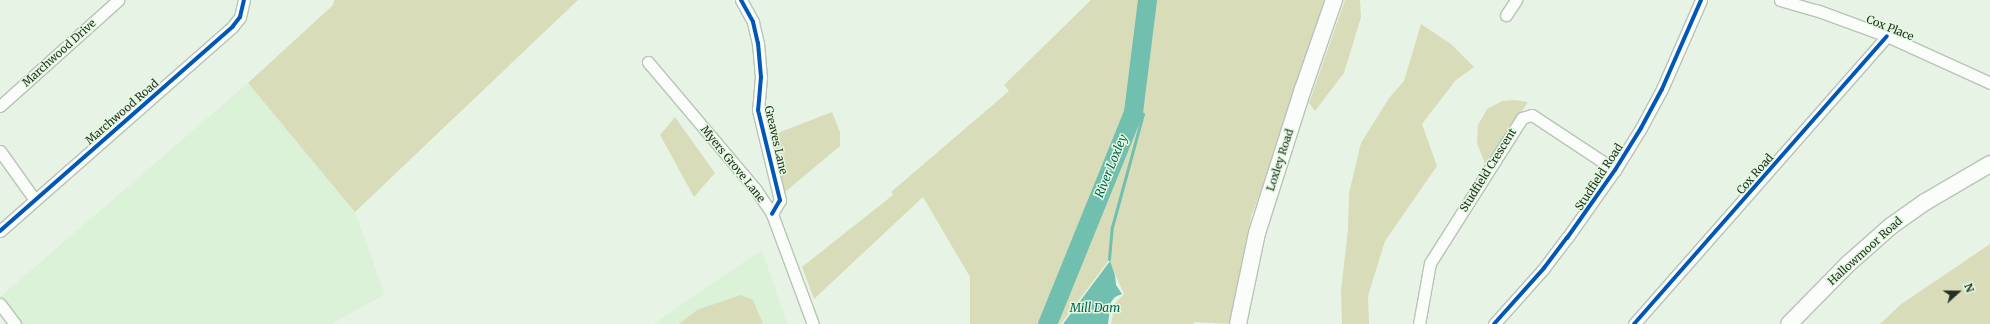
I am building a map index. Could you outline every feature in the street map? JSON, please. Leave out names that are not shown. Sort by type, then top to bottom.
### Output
[{"type":"main road","name":"Loxley Road","points":[[1238,324],[1256,233],[1334,0]]},
{"type":"main road","name":"Hallowmoor Road","points":[[1789,324],[1848,264],[1890,226],[1925,202],[1990,164]]},
{"type":"street","name":"Marchwood Drive","points":[[0,106],[118,0]]},
{"type":"street","name":"Marchwood Road","points":[[0,231],[233,26],[240,17],[244,0]]},
{"type":"street","name":"Greaves Lane","points":[[741,0],[753,22],[758,42],[760,78],[758,110],[780,200],[772,214]]},
{"type":"street","points":[[1506,15],[1516,0]]},
{"type":"street","name":"Studfield Road","points":[[1494,324],[1539,274],[1568,238],[1615,170],[1641,128],[1662,89],[1701,0]]},
{"type":"street","name":"Cox Place","points":[[1780,0],[1816,10],[1887,36],[1990,83]]},
{"type":"street","name":"Cox Road","points":[[1634,324],[1887,36]]},
{"type":"street","name":"Myers Grove Lane","points":[[648,62],[756,190],[772,214],[813,324]]},
{"type":"street","name":"Studfield Crescent","points":[[1419,324],[1430,263],[1490,166],[1522,118],[1532,115],[1615,170]]},
{"type":"street","points":[[0,151],[35,200]]},
{"type":"street","points":[[0,304],[15,324]]},
{"type":"shaded area","points":[[334,0],[578,0],[355,212],[248,83],[333,5]]},
{"type":"shaded area","points":[[1091,0],[1327,0],[1297,93],[1251,217],[1231,324],[1194,322],[1194,324],[1111,324],[1115,303],[1124,294],[1109,260],[1061,324],[970,324],[970,277],[923,197],[814,299],[802,267],[893,195],[891,192],[1009,91],[1004,85]]},
{"type":"shaded area","points":[[1345,0],[1360,0],[1361,17],[1344,73],[1315,111],[1309,103]]},
{"type":"shaded area","points":[[1421,24],[1451,44],[1474,67],[1456,80],[1422,124],[1437,166],[1385,241],[1368,296],[1369,324],[1342,324],[1341,291],[1348,229],[1349,193],[1361,143],[1389,98],[1404,81]]},
{"type":"shaded area","points":[[248,83],[355,212],[385,294],[332,324],[14,324],[0,306],[0,297]]},
{"type":"shaded area","points":[[1514,100],[1528,102],[1485,164],[1477,143],[1478,125],[1487,109],[1502,101]]},
{"type":"shaded area","points":[[832,112],[840,132],[840,146],[785,192],[770,136]]},
{"type":"shaded area","points":[[675,117],[715,173],[694,197],[660,135]]},
{"type":"shaded area","points":[[1990,244],[1990,324],[1880,324],[1900,305]]},
{"type":"shaded area","points":[[762,250],[787,324],[654,324],[676,308]]},
{"type":"shaded area","points":[[741,295],[753,300],[763,324],[679,324],[697,310]]},
{"type":"water","name":"Mill Dam","points":[[1110,261],[1115,275],[1116,285],[1122,294],[1115,297],[1111,302],[1108,324],[1063,324]]},
{"type":"waterway","name":"River Loxley","points":[[1047,324],[1133,112],[1147,0]]},
{"type":"waterway","points":[[1109,259],[1112,227],[1143,114],[1133,112]]},
{"type":"cycle path","points":[[0,231],[233,26],[240,17],[244,0]]},
{"type":"cycle path","points":[[741,0],[753,22],[758,43],[761,77],[758,110],[780,200],[772,214]]},
{"type":"cycle path","points":[[1494,324],[1544,268],[1615,170],[1641,128],[1662,89],[1701,0]]},
{"type":"cycle path","points":[[1634,324],[1887,36]]}]
